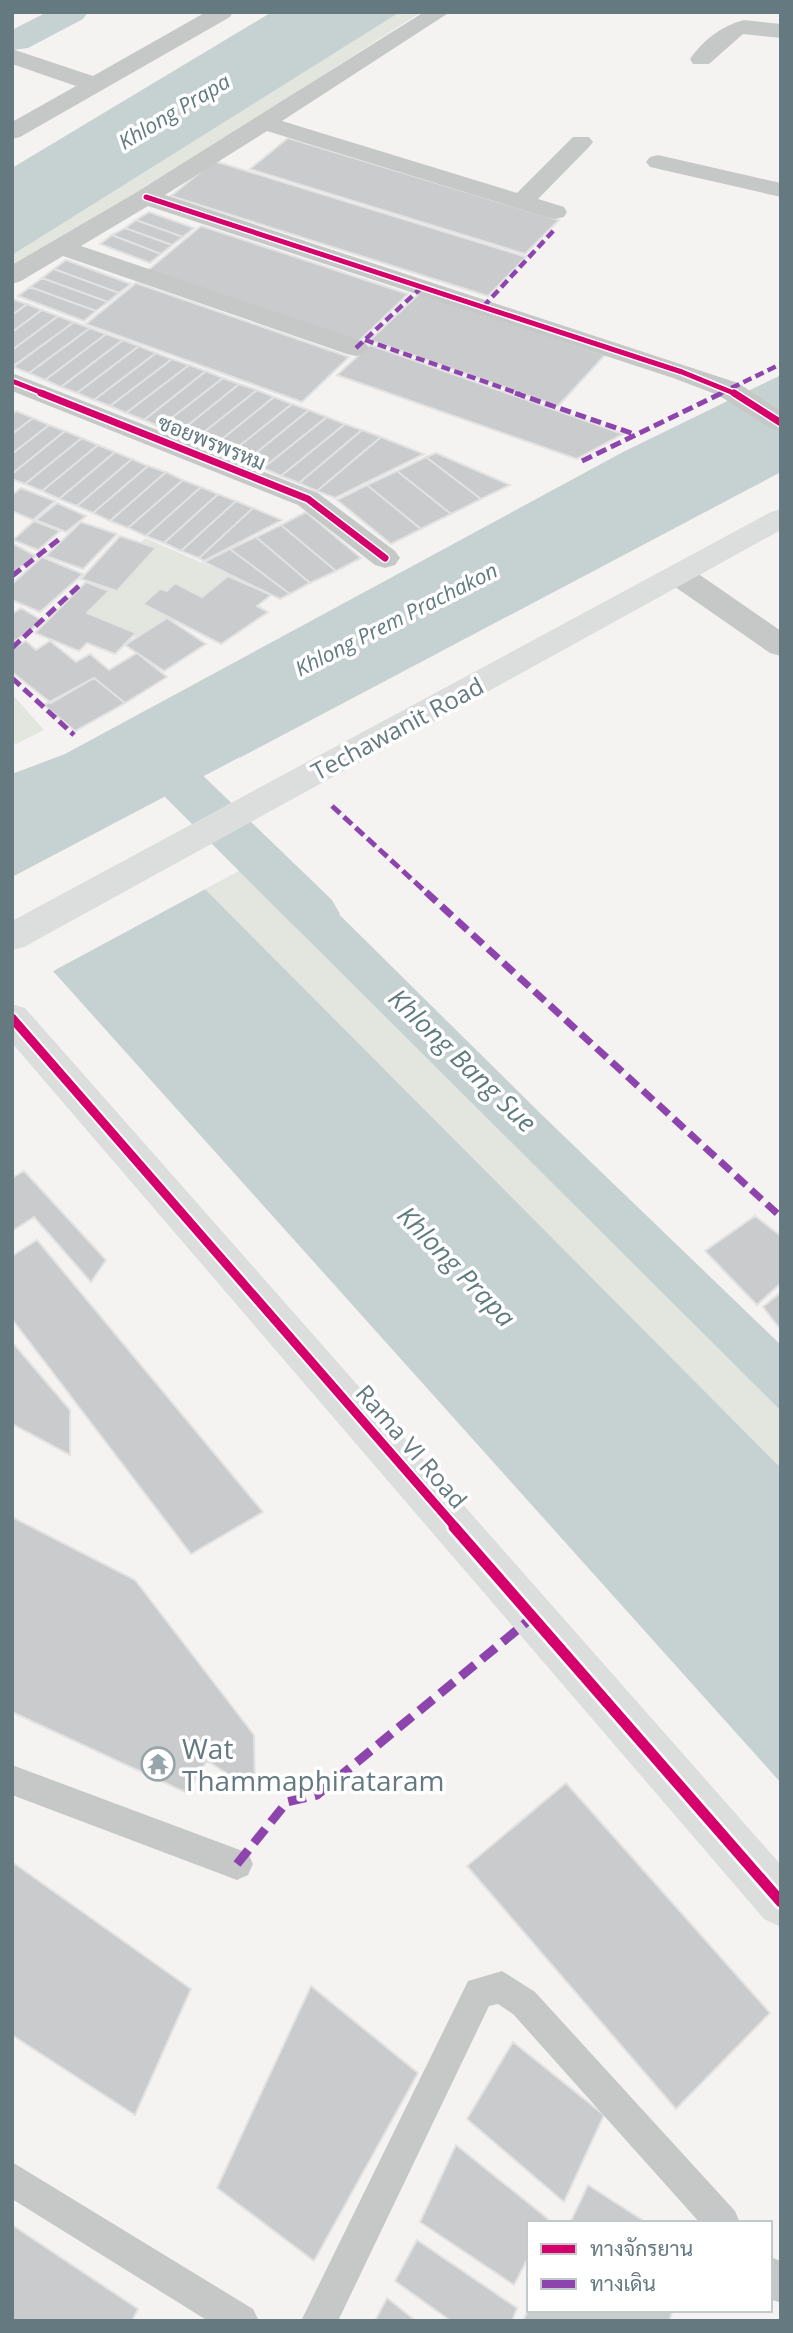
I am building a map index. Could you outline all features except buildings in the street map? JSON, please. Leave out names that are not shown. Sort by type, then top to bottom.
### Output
[{"type":"main road","name":"Techawanit Road","points":[[17,935],[781,518]]},
{"type":"main road","name":"Rama VI Road","points":[[12,1018],[781,1902]]},
{"type":"street","points":[[12,132],[222,12]]},
{"type":"street","points":[[12,276],[146,197],[439,12]]},
{"type":"street","points":[[701,58],[733,28],[750,25],[781,30]]},
{"type":"street","points":[[12,57],[93,84]]},
{"type":"street","points":[[265,123],[555,212]]},
{"type":"street","points":[[522,202],[581,142]]},
{"type":"street","points":[[658,162],[781,190]]},
{"type":"street","points":[[146,197],[682,372],[733,393],[781,422]]},
{"type":"street","points":[[61,247],[356,348]]},
{"type":"street","name":"ซอยพรพรหม","points":[[12,381],[308,499],[385,558]]},
{"type":"street","points":[[679,575],[781,646]]},
{"type":"lane","points":[[12,1780],[237,1864]]},
{"type":"lane","points":[[320,2321],[479,1992],[502,1987],[524,2003],[721,2221]]},
{"type":"lane","points":[[12,2179],[241,2321]]},
{"type":"shaded area","points":[[400,12],[421,12],[233,133],[12,269],[12,255]]},
{"type":"shaded area","points":[[145,538],[235,577],[144,641],[78,615]]},
{"type":"shaded area","points":[[12,694],[44,730],[16,744],[12,742]]},
{"type":"shaded area","points":[[239,871],[781,1411],[781,1468],[205,889]]},
{"type":"water","name":"Khlong Prapa","points":[[272,12],[400,12],[12,255],[12,168]]},
{"type":"water","name":"Khlong Prem Prachakon","points":[[781,375],[781,472],[12,878],[12,774],[65,754],[623,452]]},
{"type":"water","name":"Khlong Bang Sue","points":[[275,851],[541,1114],[781,1345],[781,1411],[239,871]]},
{"type":"water","name":"Khlong Prapa","points":[[205,889],[781,1468],[781,1783],[53,971]]},
{"type":"pier","points":[[240,757],[242,760],[12,881],[12,877]]},
{"type":"pier","points":[[204,886],[209,887],[53,971],[51,969]]},
{"type":"waterway","points":[[16,41],[72,12]]},
{"type":"waterway","name":"Khlong Bang Sue","points":[[145,748],[314,914]]},
{"type":"marked path","points":[[483,307],[555,229]]},
{"type":"marked path","points":[[356,348],[422,287]]},
{"type":"marked path","points":[[365,340],[634,434]]},
{"type":"marked path","points":[[582,461],[781,364]]},
{"type":"marked path","points":[[12,576],[62,537]]},
{"type":"marked path","points":[[12,648],[82,583]]},
{"type":"marked path","points":[[12,678],[74,735]]},
{"type":"marked path","points":[[332,806],[781,1217]]},
{"type":"marked path","points":[[237,1864],[287,1802],[317,1795],[534,1616]]},
{"type":"cycle path","points":[[146,197],[682,372],[728,389],[781,423]]},
{"type":"cycle path","points":[[12,381],[308,499],[385,558]]},
{"type":"cycle path","points":[[12,1018],[781,1902]]},
{"type":"place","name":"Wat Thammaphirataram","points":[[158,1764]]}]
